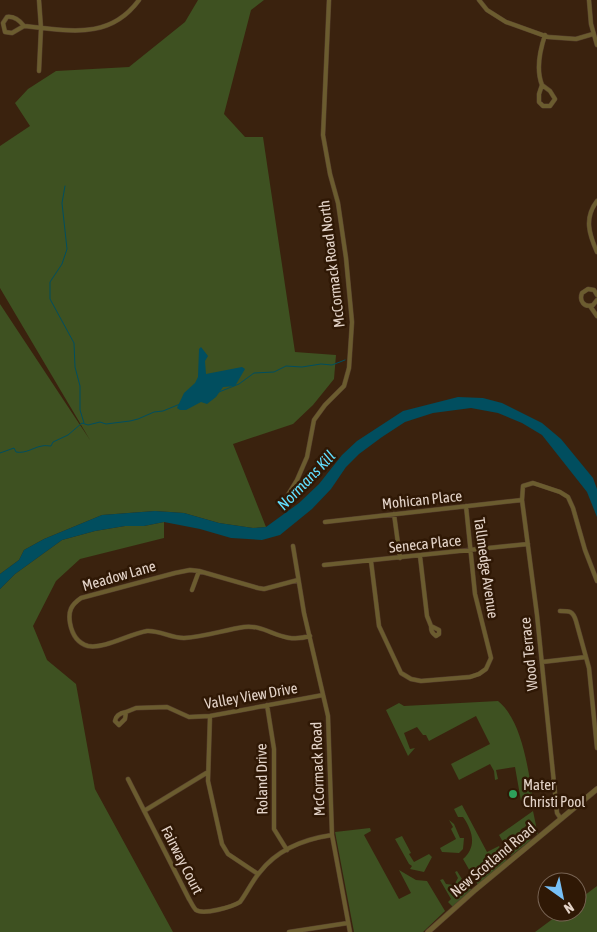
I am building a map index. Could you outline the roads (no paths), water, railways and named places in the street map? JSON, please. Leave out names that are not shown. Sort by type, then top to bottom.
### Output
[{"type":"street","points":[[39,0],[41,28],[39,71]]},
{"type":"street","points":[[24,26],[10,17],[5,19],[5,32],[10,33],[24,26],[76,30],[105,27],[130,12],[138,0]]},
{"type":"street","name":"McCormack Road North","points":[[286,507],[286,498],[297,480],[307,457],[314,420],[344,386],[349,368],[352,322],[346,258],[338,203],[330,174],[323,135],[329,0]]},
{"type":"street","points":[[479,0],[488,10],[506,22],[545,35],[564,39],[576,39],[593,34]]},
{"type":"street","points":[[589,0],[593,34],[597,46]]},
{"type":"street","points":[[542,85],[553,94],[555,101],[550,106],[543,106],[539,102],[542,85],[540,61],[545,35]]},
{"type":"street","points":[[597,201],[591,209],[588,226],[591,240],[597,252]]},
{"type":"street","points":[[597,294],[591,289],[586,290],[580,298],[582,303],[590,306],[597,316]]},
{"type":"street","points":[[590,306],[595,304],[597,300]]},
{"type":"street","name":"Wood Terrace","points":[[561,819],[556,813],[542,662],[522,500],[524,486],[533,483],[560,492],[568,497],[597,580]]},
{"type":"street","name":"Mohican Place","points":[[325,522],[522,500]]},
{"type":"street","name":"Tallmedge Avenue","points":[[371,561],[379,626],[399,670],[408,677],[421,681],[470,677],[480,674],[486,669],[490,661],[490,652],[476,594],[466,506]]},
{"type":"street","points":[[394,514],[400,558]]},
{"type":"street","name":"Seneca Place","points":[[324,565],[528,544]]},
{"type":"street","name":"McCormack Road","points":[[294,546],[298,580],[330,724],[332,835],[350,932]]},
{"type":"street","points":[[420,556],[427,616],[431,626]]},
{"type":"street","name":"Meadow Lane","points":[[298,580],[264,589],[190,570],[81,598],[72,606],[70,621],[73,633],[81,643],[94,646],[150,631],[181,638],[248,627],[287,639],[301,639],[310,636]]},
{"type":"street","points":[[192,590],[199,571]]},
{"type":"street","points":[[560,611],[570,611],[573,614],[586,657],[597,748]]},
{"type":"street","points":[[542,662],[586,657]]},
{"type":"street","name":"Valley View Drive","points":[[126,712],[136,708],[167,707],[189,717],[210,716],[323,694]]},
{"type":"street","name":"Roland Drive","points":[[267,705],[274,749],[274,829],[287,850]]},
{"type":"street","points":[[210,716],[208,772],[211,799],[224,849],[239,863],[258,874]]},
{"type":"street","points":[[144,811],[208,772]]},
{"type":"street","name":"Fairway Court","points":[[128,780],[189,899],[198,911],[205,912],[235,905],[240,902],[258,874],[270,862],[306,839],[332,835]]},
{"type":"street","name":"New Scotland Road","points":[[428,932],[475,890],[597,789]]},
{"type":"street","points":[[289,932],[348,923]]},
{"type":"water","points":[[201,347],[208,356],[205,361],[206,374],[242,367],[245,369],[235,386],[223,387],[216,397],[207,404],[201,402],[186,410],[180,410],[177,408],[184,393],[195,383],[198,377],[199,349]]},
{"type":"water","points":[[458,397],[483,398],[502,403],[542,423],[561,439],[593,478],[597,489],[597,517],[587,492],[542,435],[522,423],[498,413],[471,408],[433,413],[405,422],[382,437],[359,454],[312,509],[280,535],[262,540],[231,538],[200,529],[164,522],[95,531],[62,540],[15,574],[0,589],[0,574],[19,560],[24,550],[44,539],[102,515],[155,511],[184,513],[219,523],[253,528],[266,527],[299,503],[319,484],[342,455],[357,441],[403,411]]},
{"type":"waterway","points":[[65,186],[62,203],[67,249],[62,264],[50,282],[50,299],[74,343],[75,367],[80,386],[80,410],[84,423]]},
{"type":"waterway","points":[[219,392],[239,384],[254,373],[274,372],[286,366],[332,365],[345,360]]},
{"type":"waterway","points":[[0,453],[14,448],[16,452],[20,452],[43,446],[51,446],[53,442],[68,435],[82,423],[88,425],[100,422],[106,424],[130,421],[180,404]]},
{"type":"place","name":"Mater Christi Pool","points":[[513,794]]},
{"type":"water label","name":"Normans Kill","points":[[306,480]]}]
